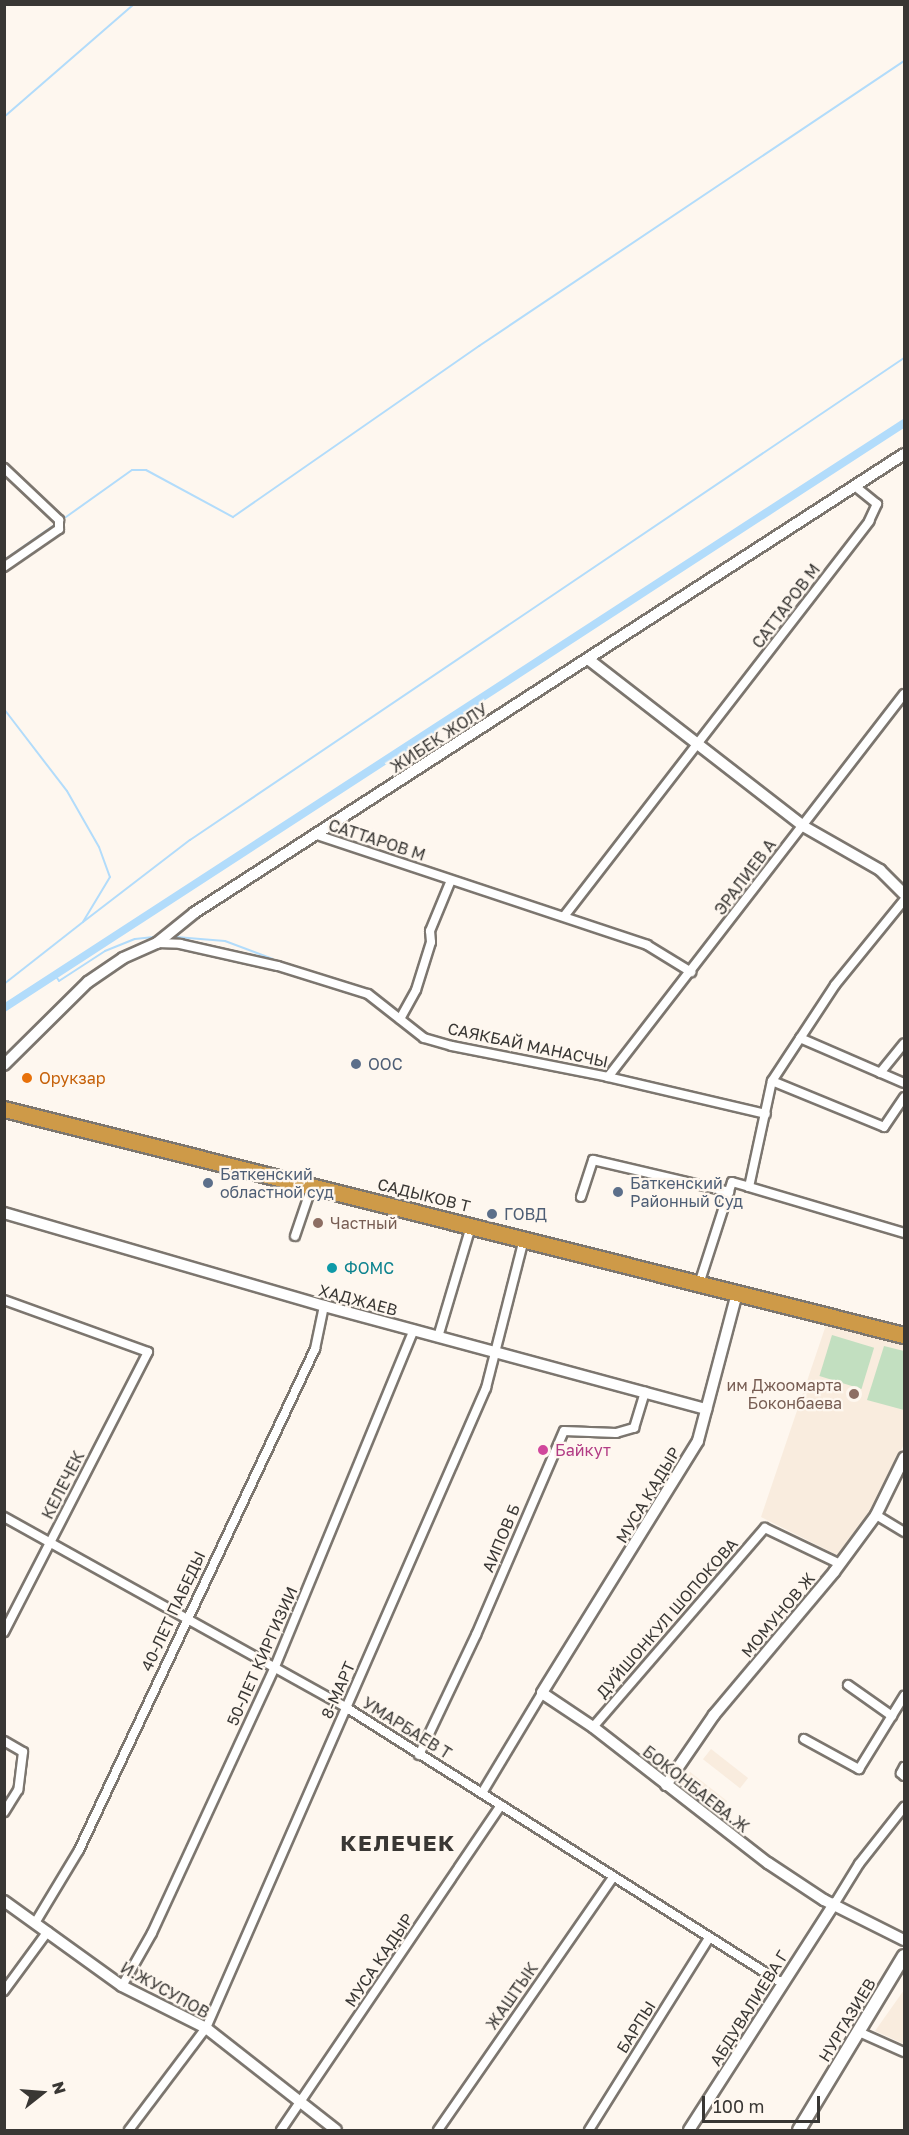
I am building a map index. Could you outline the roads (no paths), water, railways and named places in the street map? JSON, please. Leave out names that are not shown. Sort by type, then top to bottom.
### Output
[{"type":"highway","name":"САДЫКОВ Т","points":[[4,1109],[904,1335]]},
{"type":"main road","name":"НУРГАЗИЕВ","points":[[799,2130],[904,1956]]},
{"type":"street","name":"ЖИБЕК ЖОЛУ","points":[[4,1065],[88,982],[123,958],[156,943],[194,913],[904,454]]},
{"type":"street","points":[[4,468],[59,520],[59,529],[4,567]]},
{"type":"street","name":"САТТАРОВ М","points":[[565,915],[869,521],[876,504],[855,486]]},
{"type":"street","points":[[588,659],[802,826],[880,870],[904,894]]},
{"type":"street","name":"ЭРАЛИЕВ А","points":[[608,1077],[904,694]]},
{"type":"street","name":"САТТАРОВ М","points":[[316,836],[523,906],[565,915],[646,945],[691,972]]},
{"type":"street","points":[[400,1019],[416,990],[431,942],[430,930],[451,880]]},
{"type":"street","points":[[749,1187],[772,1081],[835,985],[904,900]]},
{"type":"street","name":"САЯКБАЙ МАНАСЧЫ","points":[[156,943],[180,944],[278,966],[368,994],[424,1038],[452,1046],[608,1077],[766,1114]]},
{"type":"street","points":[[800,1038],[904,1083]]},
{"type":"street","points":[[880,1073],[904,1044]]},
{"type":"street","points":[[772,1081],[884,1127],[904,1097]]},
{"type":"street","points":[[581,1197],[593,1160],[729,1192]]},
{"type":"street","points":[[699,1284],[732,1182],[904,1233]]},
{"type":"street","points":[[295,1236],[312,1186]]},
{"type":"street","name":"ХАДЖАЕВ","points":[[4,1213],[324,1306],[706,1409]]},
{"type":"street","points":[[438,1336],[471,1226]]},
{"type":"street","name":"8-МАРТ","points":[[129,2130],[206,2028],[486,1388],[524,1239]]},
{"type":"street","name":"МУСА КАДЫР","points":[[542,1693],[698,1441],[737,1293]]},
{"type":"street","name":"КЕЛЕЧЕК","points":[[4,1632],[148,1352],[5,1301]]},
{"type":"street","name":"40-ЛЕТ ПАБЕДЫ","points":[[35,1923],[79,1850],[185,1620],[315,1349],[324,1306]]},
{"type":"street","name":"50-ЛЕТ КИРГИЗИИ","points":[[122,1986],[152,1933],[274,1669],[414,1330]]},
{"type":"street","name":"АИПОВ Б","points":[[418,1755],[476,1635],[564,1431],[616,1433],[634,1428],[645,1392]]},
{"type":"street","name":"МОМУНОВ Ж","points":[[666,1785],[714,1715],[840,1564],[876,1515],[904,1458]]},
{"type":"street","points":[[876,1515],[904,1532]]},
{"type":"street","name":"УМАРБАЕВ Т","points":[[4,1517],[50,1545],[347,1708],[418,1755],[482,1792],[612,1879],[782,1983]]},
{"type":"street","name":"ДУЙШОНКУЛ ШОПОКОВА","points":[[593,1727],[765,1528],[840,1564]]},
{"type":"street","points":[[848,1685],[892,1716]]},
{"type":"street","points":[[482,1792],[542,1693]]},
{"type":"street","name":"БОКОНБАЕВА.Ж","points":[[542,1693],[593,1727],[768,1863],[824,1900],[835,1903],[904,1940]]},
{"type":"street","points":[[804,1739],[859,1769],[904,1696]]},
{"type":"street","points":[[4,1741],[23,1752],[18,1790],[4,1812]]},
{"type":"street","points":[[904,1767],[904,1776]]},
{"type":"street","name":"МУСА КАДЫР","points":[[281,2130],[501,1805]]},
{"type":"street","points":[[835,1903],[859,1864],[904,1807]]},
{"type":"street","name":"ЖАШТЫК","points":[[438,2130],[612,1879]]},
{"type":"street","name":"И.ЖУСУПОВ","points":[[4,1901],[122,1986],[206,2028],[299,2105],[336,2130]]},
{"type":"street","name":"АБДУВАЛИЕВА Г","points":[[689,2130],[835,1903]]},
{"type":"street","points":[[4,1990],[48,1931]]},
{"type":"street","name":"БАРПЫ","points":[[589,2130],[709,1938]]},
{"type":"street","points":[[859,2032],[904,2052]]},
{"type":"waterway","points":[[4,117],[134,4]]},
{"type":"waterway","points":[[66,517],[132,470],[146,470],[233,517],[479,346],[904,61]]},
{"type":"waterway","points":[[83,922],[190,840],[904,358]]},
{"type":"waterway","points":[[4,1008],[904,423]]},
{"type":"waterway","points":[[4,560],[53,526]]},
{"type":"waterway","points":[[4,709],[67,791],[99,847],[110,877],[83,922],[4,984]]},
{"type":"waterway","points":[[55,975],[59,981],[105,951],[135,939],[154,937]]},
{"type":"waterway","points":[[176,937],[225,941],[273,959]]},
{"type":"place","name":"ООС","points":[[356,1064]]},
{"type":"place","name":"Орукзар","points":[[27,1078]]},
{"type":"place","name":"Баткенский областной суд","points":[[208,1183]]},
{"type":"place","name":"Баткенский Районный Суд","points":[[618,1192]]},
{"type":"place","name":"ГОВД","points":[[492,1214]]},
{"type":"place","name":"Частный","points":[[318,1223]]},
{"type":"place","name":"ФОМС","points":[[332,1268]]},
{"type":"place","name":"им Джоомарта Боконбаева","points":[[854,1394]]},
{"type":"place","name":"Байкут","points":[[543,1450]]},
{"type":"district","name":"КЕЛЕЧЕК","points":[[398,1843]]}]
